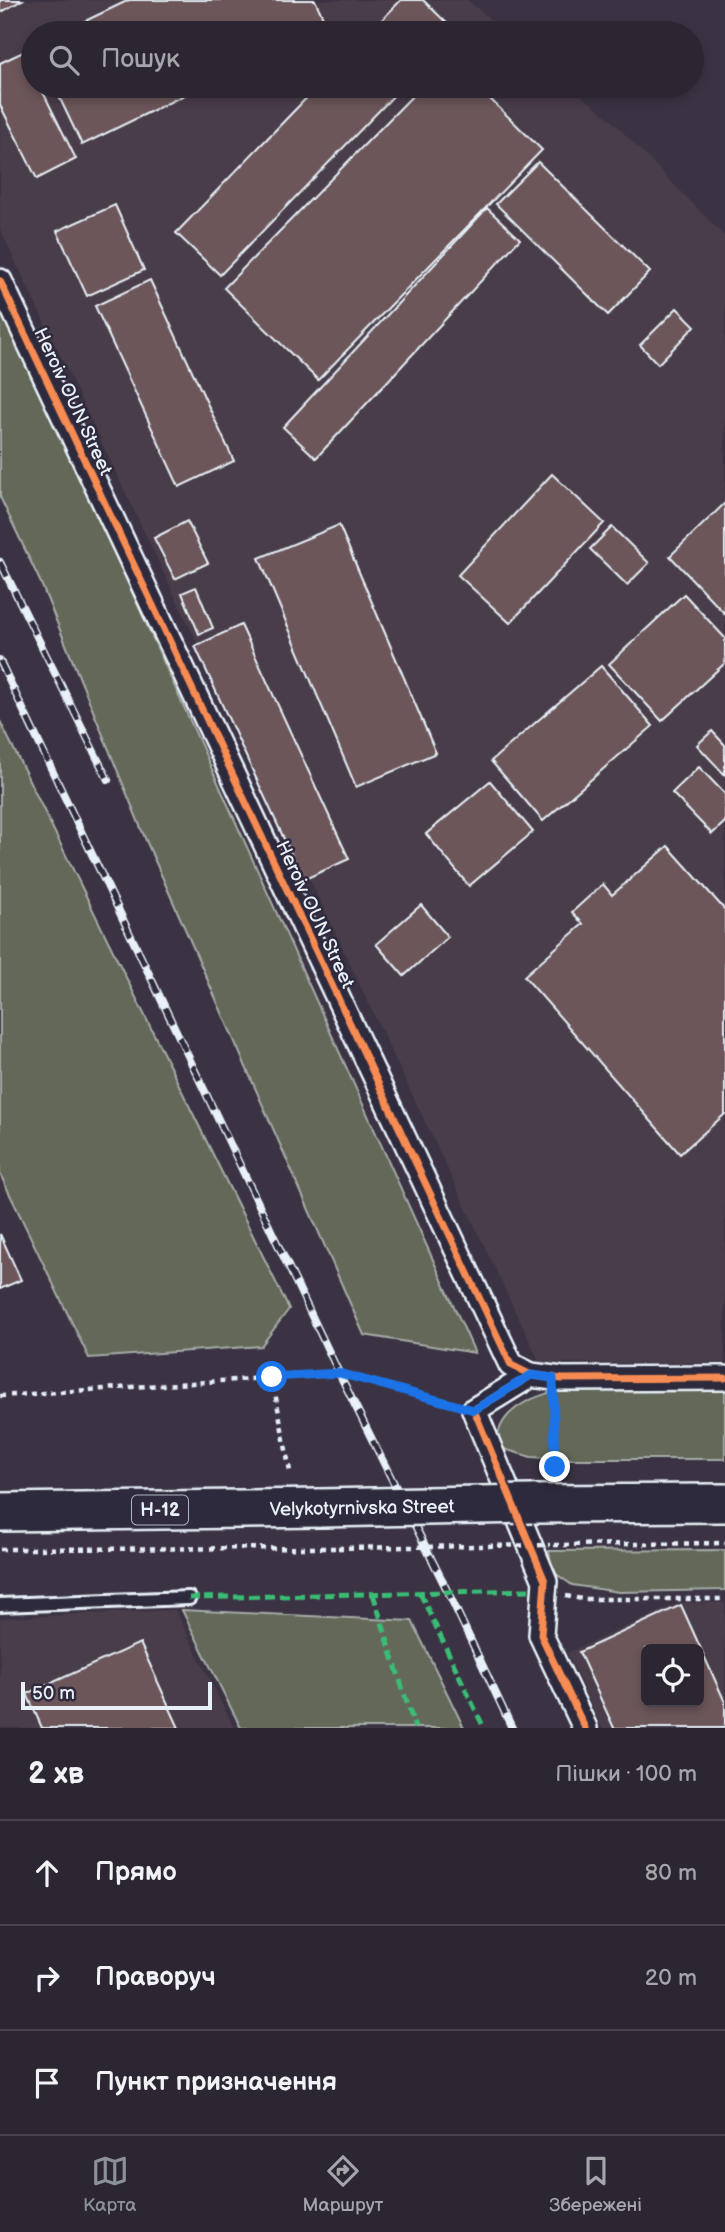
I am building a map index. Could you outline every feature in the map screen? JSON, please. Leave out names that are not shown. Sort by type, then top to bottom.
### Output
[{"type":"main road","name":"Velykotyrnivska Street","points":[[0,1512],[725,1503]]},
{"type":"street","name":"Heroiv OUN Street","points":[[0,281],[511,1365],[542,1376]]},
{"type":"street","points":[[584,1728],[541,1635],[544,1587],[474,1410],[542,1376],[725,1378]]},
{"type":"lane","points":[[0,1605],[188,1598]]},
{"type":"path","points":[[0,1396],[339,1373],[474,1410]]},
{"type":"path","points":[[542,1376],[555,1467]]},
{"type":"path","points":[[272,1377],[290,1471]]},
{"type":"path","points":[[0,1549],[725,1543]]},
{"type":"path","points":[[544,1587],[582,1599],[725,1599]]},
{"type":"shaded area","points":[[0,0],[467,0],[492,21],[21,21],[21,98],[585,98],[609,118],[725,237],[725,1363],[540,1363],[0,229]]},
{"type":"shaded area","points":[[680,1603],[725,1603],[725,1728],[602,1728],[567,1653]]},
{"type":"shaded area","points":[[175,1610],[234,1728],[0,1728],[0,1618]]},
{"type":"green space","points":[[0,299],[475,1353],[364,1335],[145,838],[40,581],[0,497]]},
{"type":"green space","points":[[0,721],[289,1309],[261,1346],[89,1358],[0,1174]]},
{"type":"green space","points":[[590,1383],[725,1386],[725,1459],[531,1457],[497,1447],[499,1431],[516,1408],[544,1394]]},
{"type":"green space","points":[[725,1550],[725,1590],[619,1592],[572,1585],[552,1571],[549,1551]]},
{"type":"green space","points":[[182,1610],[412,1621],[464,1728],[241,1728]]},
{"type":"building","points":[[0,0],[22,0],[0,13]]},
{"type":"building","points":[[129,0],[315,0],[325,21],[85,21]]},
{"type":"building","points":[[401,0],[423,0],[445,21],[381,21]]},
{"type":"building","points":[[21,53],[21,98],[46,98],[76,159],[37,179],[0,105],[0,63]]},
{"type":"building","points":[[60,98],[178,98],[82,145]]},
{"type":"building","points":[[306,98],[391,98],[220,275],[176,233]]},
{"type":"building","points":[[410,98],[489,98],[542,150],[318,380],[224,288]]},
{"type":"building","points":[[538,162],[650,272],[608,315],[496,204]]},
{"type":"building","points":[[115,205],[144,270],[87,296],[57,231]]},
{"type":"building","points":[[487,208],[520,239],[316,458],[283,427]]},
{"type":"building","points":[[150,280],[234,461],[179,487],[95,306]]},
{"type":"building","points":[[677,308],[695,326],[658,364],[640,345]]},
{"type":"building","points":[[552,474],[604,523],[510,623],[458,575]]},
{"type":"building","points":[[725,503],[725,614],[670,556]]},
{"type":"building","points":[[187,521],[208,563],[175,579],[154,538]]},
{"type":"building","points":[[339,525],[436,753],[356,787],[259,558]]},
{"type":"building","points":[[612,527],[649,563],[627,585],[590,549]]},
{"type":"building","points":[[196,587],[213,628],[199,634],[182,593]]},
{"type":"building","points":[[684,594],[725,638],[725,663],[662,721],[609,664]]},
{"type":"building","points":[[241,625],[349,859],[303,880],[195,646]]},
{"type":"building","points":[[601,666],[653,726],[543,821],[491,761]]},
{"type":"building","points":[[712,731],[725,745],[725,775],[697,745]]},
{"type":"building","points":[[699,767],[725,794],[725,822],[712,834],[672,793]]},
{"type":"building","points":[[490,781],[533,832],[469,886],[426,834]]},
{"type":"building","points":[[668,846],[725,910],[725,1114],[680,1154],[524,976],[583,924],[572,912],[603,884],[612,895]]},
{"type":"building","points":[[421,905],[448,937],[404,976],[376,944]]},
{"type":"building","points":[[0,1234],[21,1280],[0,1289]]},
{"type":"building","points":[[681,1605],[699,1644],[641,1644],[641,1707],[704,1707],[704,1656],[725,1702],[725,1728],[614,1728],[579,1652]]},
{"type":"building","points":[[140,1643],[179,1728],[42,1728],[27,1694]]},
{"type":"railway","points":[[0,562],[108,780]]},
{"type":"railway","points":[[0,661],[339,1373],[512,1728]]},
{"type":"marked path","points":[[189,1598],[531,1590]]},
{"type":"marked path","points":[[420,1593],[484,1728]]},
{"type":"marked path","points":[[373,1594],[415,1728]]},
{"type":"cycle path","points":[[0,281],[511,1365],[531,1375],[562,1379],[725,1378]]},
{"type":"cycle path","points":[[531,1375],[474,1410],[545,1581],[541,1635],[585,1728]]},
{"type":"route","points":[[272,1377],[339,1373],[474,1410],[531,1375],[553,1378],[555,1467]]}]
